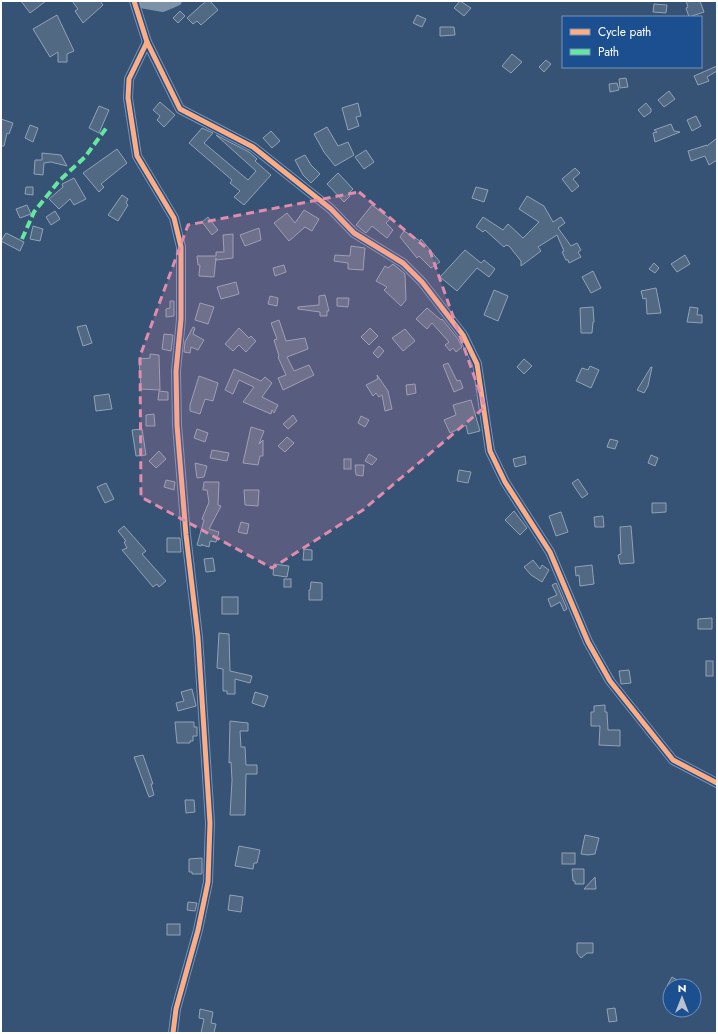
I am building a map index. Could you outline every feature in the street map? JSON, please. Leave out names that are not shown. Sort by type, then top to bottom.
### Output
[{"type":"street","points":[[177,1],[163,7],[135,2],[147,42],[180,109],[253,146],[331,209],[354,233],[403,264],[422,282],[459,329],[477,364],[490,451],[505,482],[550,552],[588,642],[610,681],[673,760],[717,783]]},
{"type":"street","points":[[147,42],[129,79],[128,98],[137,156],[174,218],[181,247],[181,319],[176,371],[177,425],[186,535],[198,637],[210,823],[208,882],[198,930],[176,1009],[173,1033]]},
{"type":"highlighted area","points":[[359,192],[430,251],[485,407],[363,510],[272,568],[141,497],[140,356],[188,225]]},
{"type":"building","points":[[21,1],[46,1],[30,13]]},
{"type":"building","points":[[72,1],[100,1],[103,5],[83,23],[75,11],[78,9]]},
{"type":"building","points":[[206,1],[210,1],[218,10],[201,25],[197,21],[193,24],[187,18]]},
{"type":"building","points":[[460,1],[471,8],[464,16],[454,8]]},
{"type":"building","points":[[686,1],[700,1],[704,12],[689,16],[686,8],[688,7]]},
{"type":"building","points":[[654,4],[667,5],[666,13],[653,12]]},
{"type":"building","points":[[180,11],[185,16],[178,23],[173,18]]},
{"type":"building","points":[[57,15],[74,51],[67,54],[67,62],[58,62],[58,52],[50,57],[33,29]]},
{"type":"building","points":[[417,15],[426,19],[422,27],[413,23]]},
{"type":"building","points":[[440,27],[454,27],[455,35],[440,36]]},
{"type":"building","points":[[512,54],[522,62],[511,73],[502,66]]},
{"type":"building","points":[[546,60],[551,64],[544,72],[539,67]]},
{"type":"building","points":[[717,66],[717,71],[707,77],[709,81],[698,85],[694,76]]},
{"type":"building","points":[[626,78],[628,87],[620,88],[619,79]]},
{"type":"building","points":[[617,83],[619,90],[610,92],[609,84]]},
{"type":"building","points":[[669,91],[675,99],[664,107],[658,100]]},
{"type":"building","points":[[160,102],[175,115],[164,127],[157,120],[160,116],[153,110]]},
{"type":"building","points":[[358,103],[361,116],[356,117],[359,126],[348,130],[342,108]]},
{"type":"building","points":[[646,103],[651,109],[651,112],[644,117],[638,110]]},
{"type":"building","points":[[99,106],[109,110],[99,133],[89,128]]},
{"type":"building","points":[[696,116],[701,126],[692,131],[687,120]]},
{"type":"building","points":[[1,119],[13,123],[9,134],[7,133],[4,146],[1,146]]},
{"type":"building","points":[[671,124],[674,131],[680,132],[655,142],[653,133],[657,132],[654,130]]},
{"type":"building","points":[[30,125],[38,128],[33,142],[25,138]]},
{"type":"building","points":[[327,127],[338,146],[348,142],[354,155],[335,166],[324,152],[314,134]]},
{"type":"building","points":[[202,128],[213,133],[204,143],[248,180],[256,171],[216,135],[249,152],[257,159],[255,161],[271,175],[244,205],[234,197],[240,191],[230,183],[232,180],[189,143]]},
{"type":"building","points":[[271,131],[280,141],[272,148],[263,138]]},
{"type":"building","points":[[717,138],[717,160],[709,165],[705,156],[691,161],[688,151],[707,146]]},
{"type":"building","points":[[117,149],[127,163],[101,184],[104,187],[99,192],[83,173]]},
{"type":"building","points":[[366,150],[374,162],[364,169],[355,157]]},
{"type":"building","points":[[42,153],[61,155],[67,166],[51,162],[44,163],[43,175],[34,174],[35,160],[42,160]]},
{"type":"building","points":[[305,155],[311,165],[320,174],[311,183],[303,175],[295,160]]},
{"type":"building","points":[[575,168],[580,173],[573,179],[579,186],[572,192],[562,179]]},
{"type":"building","points":[[338,173],[353,189],[348,194],[350,196],[344,202],[327,184]]},
{"type":"building","points":[[74,178],[86,199],[74,205],[70,199],[59,209],[49,199],[63,187],[62,184]]},
{"type":"building","points":[[26,187],[33,187],[33,195],[25,194]]},
{"type":"building","points":[[476,187],[488,190],[484,202],[472,198]]},
{"type":"building","points":[[122,195],[128,199],[126,203],[128,205],[118,221],[108,215]]},
{"type":"building","points":[[527,196],[544,206],[553,222],[561,217],[565,223],[558,228],[571,246],[577,243],[581,250],[578,252],[581,257],[569,263],[562,252],[564,251],[557,235],[538,247],[541,251],[521,266],[521,261],[509,246],[506,245],[504,247],[485,230],[483,232],[476,227],[483,217],[503,230],[508,224],[523,238],[539,222],[519,209]]},
{"type":"building","points":[[27,205],[31,214],[20,218],[16,209]]},
{"type":"building","points":[[372,205],[390,219],[386,223],[393,230],[387,238],[372,226],[366,233],[356,225]]},
{"type":"building","points":[[304,210],[319,219],[312,231],[305,227],[289,241],[274,223],[287,213],[295,223]]},
{"type":"building","points":[[55,211],[60,219],[51,225],[46,217]]},
{"type":"building","points":[[208,217],[218,230],[212,235],[202,222]]},
{"type":"building","points":[[33,226],[43,229],[40,241],[30,239]]},
{"type":"building","points":[[259,228],[261,240],[245,246],[240,235]]},
{"type":"building","points":[[404,231],[420,241],[421,239],[440,262],[431,268],[419,256],[417,258],[400,237]]},
{"type":"building","points":[[6,233],[24,242],[20,251],[1,241]]},
{"type":"building","points":[[233,234],[233,258],[216,260],[216,258],[214,277],[199,276],[200,265],[198,265],[197,256],[216,256],[216,252],[224,252],[223,235]]},
{"type":"building","points":[[351,246],[365,248],[363,270],[348,269],[348,263],[334,261],[335,255],[350,256]]},
{"type":"building","points":[[465,250],[481,263],[484,260],[495,269],[489,277],[477,268],[457,291],[440,277]]},
{"type":"building","points":[[685,255],[690,264],[677,272],[671,264]]},
{"type":"building","points":[[654,263],[659,268],[655,273],[649,269]]},
{"type":"building","points":[[393,264],[405,274],[406,300],[401,306],[384,290],[387,287],[376,281],[385,266],[388,268]]},
{"type":"building","points":[[284,265],[286,272],[275,276],[273,268]]},
{"type":"building","points":[[593,271],[601,288],[591,293],[582,277]]},
{"type":"building","points":[[236,282],[239,294],[221,299],[217,287]]},
{"type":"building","points":[[656,288],[661,313],[647,314],[646,298],[643,299],[641,291]]},
{"type":"building","points":[[494,290],[508,296],[498,321],[484,315]]},
{"type":"building","points":[[325,295],[329,311],[327,311],[327,316],[320,316],[320,312],[298,309],[298,307],[319,305],[319,296]]},
{"type":"building","points":[[270,296],[278,298],[277,306],[268,304]]},
{"type":"building","points":[[337,298],[349,298],[348,307],[337,306]]},
{"type":"building","points":[[170,301],[174,301],[174,316],[166,317],[166,309],[170,308]]},
{"type":"building","points":[[200,303],[214,307],[208,324],[195,320]]},
{"type":"building","points":[[593,307],[594,322],[592,333],[581,333],[580,308]]},
{"type":"building","points":[[690,307],[698,308],[697,315],[702,315],[702,323],[687,322]]},
{"type":"building","points":[[427,308],[441,320],[442,319],[458,339],[462,347],[456,352],[453,348],[450,351],[445,345],[449,342],[432,323],[427,329],[416,319]]},
{"type":"building","points":[[279,320],[286,341],[305,338],[308,349],[287,357],[294,371],[309,365],[314,375],[283,390],[278,378],[286,375],[278,357],[279,356],[274,340],[277,339],[271,323]]},
{"type":"building","points":[[86,325],[92,343],[83,346],[77,327]]},
{"type":"building","points":[[193,327],[195,328],[193,334],[204,340],[198,350],[191,347],[190,353],[184,352],[185,342]]},
{"type":"building","points":[[239,328],[249,338],[251,336],[256,341],[246,352],[239,345],[233,351],[225,344]]},
{"type":"building","points":[[370,328],[378,336],[369,345],[361,337]]},
{"type":"building","points":[[405,329],[415,341],[403,351],[392,338]]},
{"type":"building","points":[[164,334],[173,335],[171,351],[162,349]]},
{"type":"building","points":[[379,346],[384,351],[378,358],[373,353]]},
{"type":"building","points":[[150,354],[159,355],[160,390],[141,389],[139,359],[150,358]]},
{"type":"building","points":[[524,359],[532,366],[524,374],[517,367]]},
{"type":"building","points":[[448,363],[457,381],[460,380],[463,388],[454,392],[443,365]]},
{"type":"building","points":[[590,366],[599,370],[591,388],[576,381],[582,368],[588,370]]},
{"type":"building","points":[[651,367],[648,386],[644,393],[637,390]]},
{"type":"building","points":[[234,369],[261,381],[265,377],[272,383],[262,397],[278,405],[274,413],[272,410],[271,414],[243,402],[254,387],[239,380],[233,394],[225,390]]},
{"type":"building","points":[[377,375],[388,391],[392,409],[385,411],[382,395],[379,397],[376,393],[373,396],[366,385],[378,379]]},
{"type":"building","points":[[199,376],[218,383],[213,401],[205,399],[200,414],[190,411],[190,405]]},
{"type":"building","points":[[415,384],[416,393],[407,395],[406,385]]},
{"type":"building","points":[[159,391],[168,392],[168,400],[158,400]]},
{"type":"building","points":[[109,394],[112,409],[96,411],[94,396]]},
{"type":"building","points":[[471,400],[480,431],[468,434],[466,425],[450,433],[444,420],[456,415],[453,405]]},
{"type":"building","points":[[154,414],[155,426],[146,426],[146,415]]},
{"type":"building","points":[[293,415],[297,421],[288,429],[283,424]]},
{"type":"building","points":[[361,416],[369,420],[365,427],[358,423]]},
{"type":"building","points":[[251,427],[264,431],[259,444],[263,440],[263,456],[260,456],[258,465],[243,463]]},
{"type":"building","points":[[142,429],[146,455],[136,456],[132,430]]},
{"type":"building","points":[[197,429],[208,433],[205,442],[194,438]]},
{"type":"building","points":[[287,437],[294,443],[285,452],[278,446]]},
{"type":"building","points":[[610,439],[618,441],[615,449],[607,447]]},
{"type":"building","points":[[212,450],[229,453],[227,461],[210,458]]},
{"type":"building","points":[[159,451],[166,459],[156,468],[149,461]]},
{"type":"building","points":[[369,454],[377,459],[372,465],[365,461]]},
{"type":"building","points":[[651,455],[658,458],[655,466],[648,463]]},
{"type":"building","points":[[525,456],[526,464],[515,467],[513,459]]},
{"type":"building","points":[[344,459],[351,459],[351,469],[344,469]]},
{"type":"building","points":[[195,463],[207,466],[204,477],[197,478]]},
{"type":"building","points":[[355,465],[364,465],[363,476],[356,475]]},
{"type":"building","points":[[459,470],[471,472],[468,483],[457,481]]},
{"type":"building","points":[[578,479],[588,494],[582,498],[572,483]]},
{"type":"building","points":[[166,480],[175,482],[174,490],[164,487]]},
{"type":"building","points":[[204,482],[219,482],[218,505],[221,506],[209,529],[219,532],[216,542],[210,541],[209,547],[202,544],[201,546],[197,545],[204,520],[202,519],[209,502],[207,490],[203,490]]},
{"type":"building","points":[[106,483],[114,499],[105,503],[97,487]]},
{"type":"building","points":[[244,490],[259,490],[258,506],[245,505]]},
{"type":"building","points":[[652,503],[666,503],[666,512],[652,513]]},
{"type":"building","points":[[514,511],[527,528],[520,535],[505,520]]},
{"type":"building","points":[[561,512],[568,532],[556,536],[549,516]]},
{"type":"building","points":[[603,516],[604,527],[595,527],[594,517]]},
{"type":"building","points":[[241,522],[249,524],[247,534],[238,532]]},
{"type":"building","points":[[124,526],[146,551],[142,554],[166,581],[159,587],[157,584],[153,587],[122,550],[127,548],[124,542],[126,541],[118,531]]},
{"type":"building","points":[[631,526],[634,563],[620,564],[618,555],[621,554],[620,527]]},
{"type":"building","points":[[167,538],[180,538],[181,552],[167,552]]},
{"type":"building","points":[[304,549],[312,550],[312,560],[303,560]]},
{"type":"building","points":[[213,558],[215,571],[206,572],[204,559]]},
{"type":"building","points":[[533,560],[540,569],[542,565],[549,570],[542,582],[531,575],[524,567]]},
{"type":"building","points":[[274,564],[289,566],[287,577],[273,575]]},
{"type":"building","points":[[592,565],[594,584],[580,586],[579,575],[576,576],[575,567]]},
{"type":"building","points":[[284,579],[291,579],[291,587],[284,587]]},
{"type":"building","points":[[311,582],[322,583],[322,600],[309,600]]},
{"type":"building","points":[[556,583],[567,609],[564,611],[560,602],[551,607],[548,599],[557,595],[552,585]]},
{"type":"building","points":[[222,597],[238,597],[238,614],[222,614]]},
{"type":"building","points":[[712,618],[712,629],[698,629],[698,619]]},
{"type":"building","points":[[219,633],[229,634],[230,671],[252,676],[250,683],[235,679],[235,694],[227,694],[227,691],[223,691],[223,669],[217,668]]},
{"type":"building","points":[[706,661],[713,661],[713,676],[706,676]]},
{"type":"building","points":[[629,670],[631,683],[621,684],[619,671]]},
{"type":"building","points":[[192,689],[196,706],[178,711],[176,703],[184,701],[181,692]]},
{"type":"building","points":[[255,692],[268,696],[264,707],[252,703]]},
{"type":"building","points":[[605,705],[608,730],[620,730],[620,746],[599,745],[600,726],[591,726],[591,712],[594,712],[594,706]]},
{"type":"building","points":[[230,721],[248,723],[248,731],[240,731],[241,747],[245,747],[246,765],[257,765],[257,774],[246,774],[245,815],[230,815],[232,780],[231,762],[229,763]]},
{"type":"building","points":[[175,722],[194,722],[194,727],[197,727],[197,736],[193,736],[193,741],[190,741],[190,743],[177,743]]},
{"type":"building","points":[[143,755],[153,784],[151,784],[154,795],[149,797],[134,757]]},
{"type":"building","points":[[185,800],[194,800],[195,812],[186,813]]},
{"type":"building","points":[[585,835],[599,838],[595,854],[581,854]]},
{"type":"building","points":[[239,846],[260,850],[257,863],[254,863],[253,869],[235,866]]},
{"type":"building","points":[[562,853],[575,853],[575,864],[562,864]]},
{"type":"building","points":[[202,858],[202,874],[192,874],[192,872],[189,872],[189,859]]},
{"type":"building","points":[[572,869],[584,869],[584,884],[575,884],[575,881],[573,881]]},
{"type":"building","points":[[595,877],[596,889],[584,889]]},
{"type":"building","points":[[230,895],[243,897],[241,912],[228,910]]},
{"type":"building","points":[[188,902],[197,903],[195,911],[187,910]]},
{"type":"building","points":[[167,924],[180,924],[180,935],[167,935]]},
{"type":"building","points":[[577,943],[593,943],[593,953],[587,953],[581,958],[577,953]]},
{"type":"building","points":[[615,1008],[617,1021],[609,1022],[607,1009]]},
{"type":"building","points":[[200,1009],[213,1012],[211,1023],[216,1024],[214,1033],[201,1033],[204,1019],[199,1018]]},
{"type":"marked path","points":[[22,239],[34,212],[59,181],[85,157],[107,127]]},
{"type":"cycle path","points":[[134,1],[147,42],[180,109],[253,147],[331,209],[354,233],[403,263],[422,282],[463,335],[477,364],[490,451],[505,482],[550,552],[588,642],[610,681],[673,760],[717,783]]},
{"type":"cycle path","points":[[147,42],[129,79],[128,98],[137,156],[174,218],[181,247],[181,319],[176,371],[177,425],[186,535],[198,637],[210,823],[208,882],[198,930],[176,1009],[173,1033]]}]
